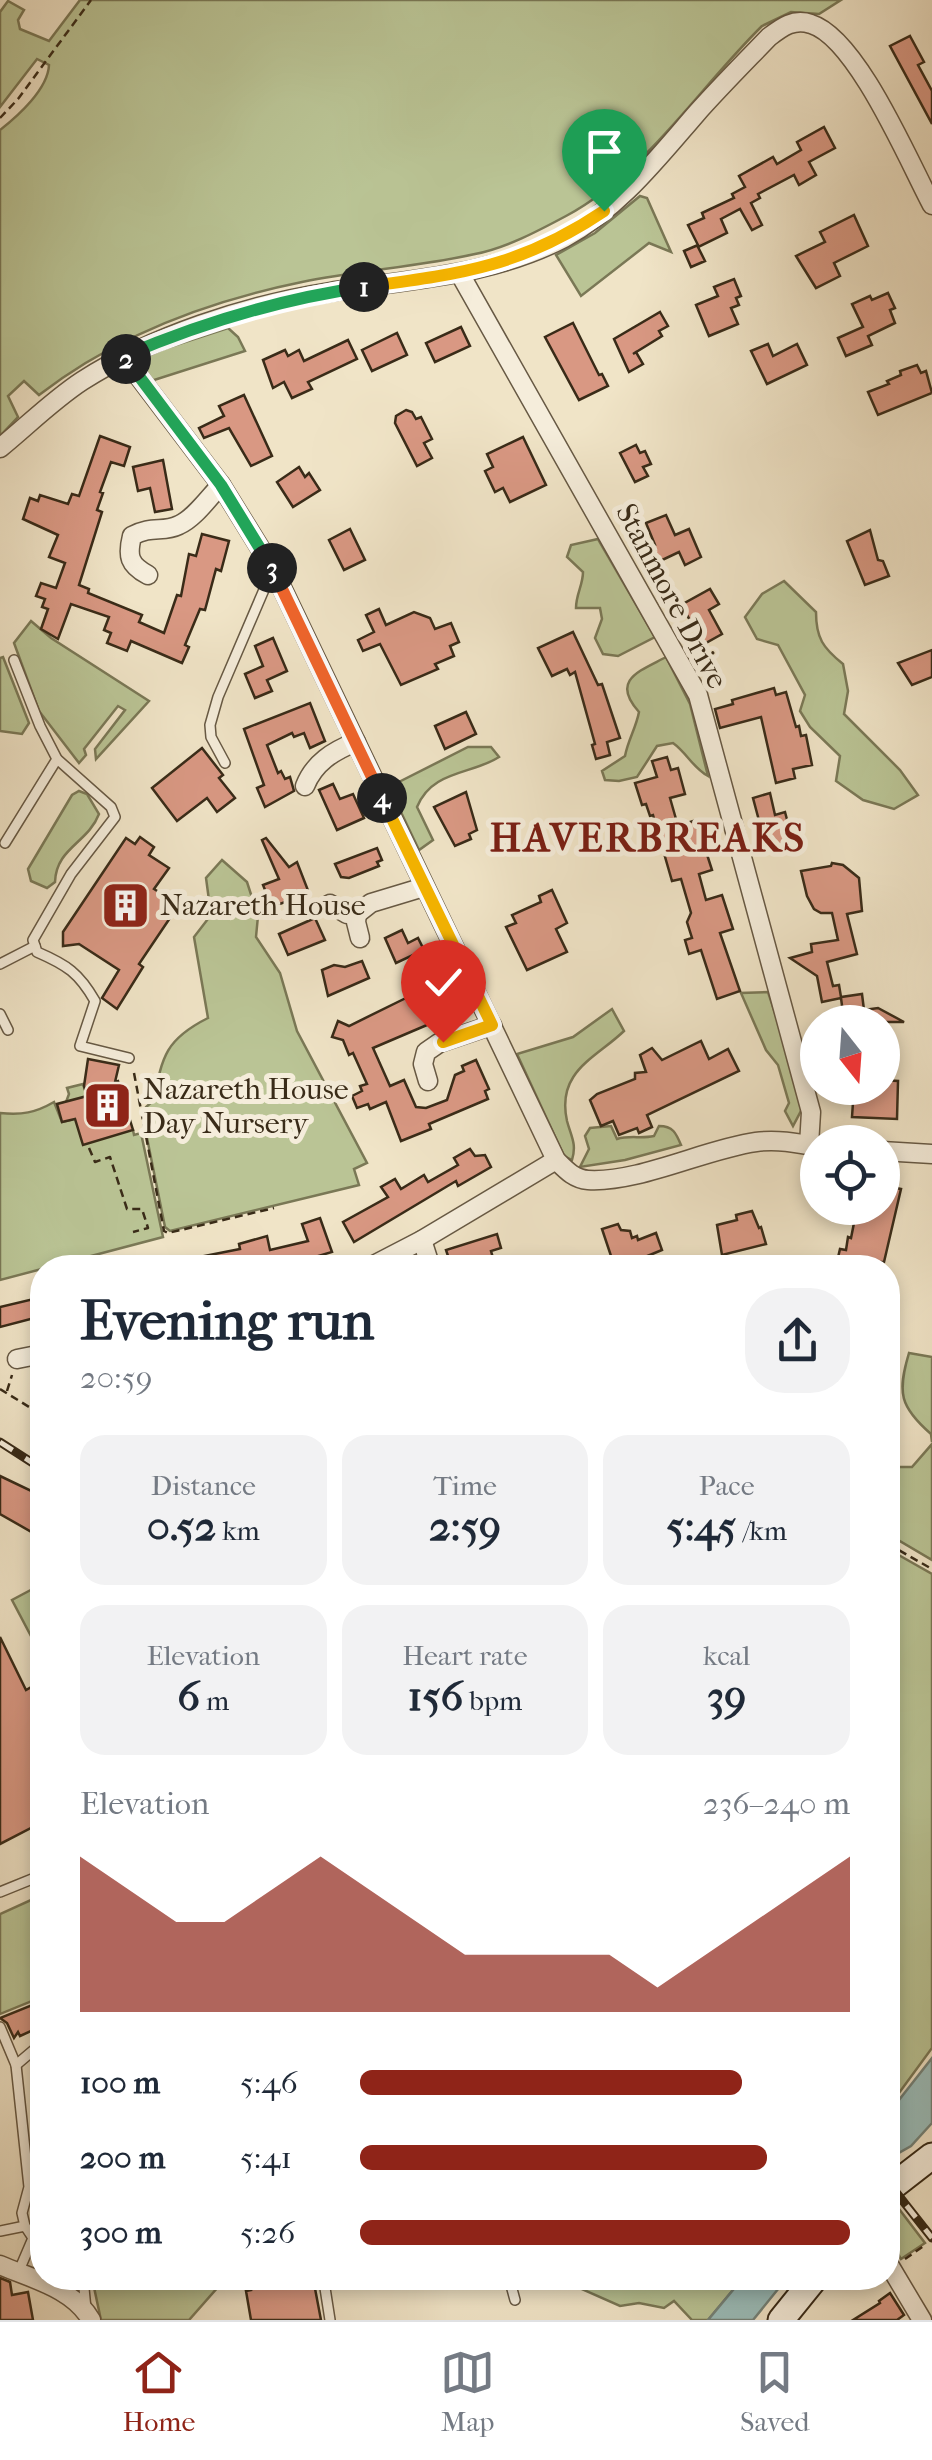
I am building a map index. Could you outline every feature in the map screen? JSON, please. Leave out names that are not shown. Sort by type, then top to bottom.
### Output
[{"type":"street","points":[[0,448],[78,384],[124,356],[175,334],[326,292],[460,274],[512,260],[566,237],[639,180],[769,37],[798,21],[814,24],[831,34],[855,61],[932,205]]},
{"type":"street","name":"Stanmore Drive","points":[[460,274],[698,695],[812,1125]]},
{"type":"street","points":[[124,356],[221,485],[273,568],[556,1160],[570,1174],[587,1180],[656,1168],[750,1143],[770,1140],[800,1144]]},
{"type":"street","points":[[148,575],[134,567],[128,552],[132,536],[148,527],[164,529],[182,524],[221,485]]},
{"type":"street","points":[[303,773],[335,750],[356,742]]},
{"type":"street","points":[[330,904],[340,912],[357,914],[371,904],[424,887]]},
{"type":"street","points":[[357,914],[360,938]]},
{"type":"street","points":[[428,1080],[422,1064],[426,1052],[440,1043],[492,1025]]},
{"type":"street","points":[[900,1152],[932,1154]]},
{"type":"street","points":[[393,1255],[556,1160]]},
{"type":"street","points":[[422,1240],[427,1255]]},
{"type":"street","points":[[22,1363],[30,1359]]},
{"type":"street","points":[[900,2181],[932,2156]]},
{"type":"street","points":[[0,2265],[30,2278]]},
{"type":"street","points":[[900,2283],[922,2320]]},
{"type":"street","points":[[58,2290],[88,2316]]},
{"type":"street","points":[[781,2320],[805,2290]]},
{"type":"lane","points":[[225,763],[211,738],[210,725],[218,696],[273,568]]},
{"type":"lane","points":[[14,660],[57,759],[111,807],[115,817],[71,874],[33,940],[38,952],[62,963],[82,979],[95,1001],[80,1046],[129,1058]]},
{"type":"lane","points":[[5,844],[57,759]]},
{"type":"lane","points":[[0,964],[35,946]]},
{"type":"lane","points":[[0,1014],[8,1030]]},
{"type":"lane","points":[[0,1892],[30,1880]]},
{"type":"lane","points":[[0,2027],[16,2065],[29,2187],[22,2213],[30,2234]]},
{"type":"lane","points":[[16,2065],[30,2054]]},
{"type":"lane","points":[[0,2230],[25,2226]]},
{"type":"lane","points":[[18,2273],[30,2245]]},
{"type":"lane","points":[[85,2290],[88,2316]]},
{"type":"lane","points":[[325,2290],[330,2320]]},
{"type":"lane","points":[[512,2290],[514,2300]]},
{"type":"path","points":[[0,118],[92,0]]},
{"type":"path","points":[[129,1058],[134,1062],[135,1088],[164,1230],[168,1233],[274,1208]]},
{"type":"path","points":[[89,1148],[95,1162],[110,1157],[127,1210],[142,1209],[148,1228],[133,1232]]},
{"type":"path","points":[[0,1388],[30,1407]]},
{"type":"path","points":[[900,1551],[932,1570]]},
{"type":"path","points":[[900,2260],[925,2245]]},
{"type":"green space","points":[[80,0],[841,0],[819,14],[791,12],[762,26],[646,154],[595,198],[566,216],[487,251],[302,282],[232,299],[164,324],[99,355],[39,395],[24,381],[8,396],[18,417],[0,436],[0,130],[38,92],[49,65],[37,59],[0,107],[0,12],[8,1],[24,10],[18,20],[20,29],[49,41]]},
{"type":"green space","points":[[640,196],[647,198],[671,252],[649,243],[581,296],[556,255],[595,233]]},
{"type":"green space","points":[[228,328],[245,351],[151,381],[138,361],[142,356]]},
{"type":"green space","points":[[598,539],[655,637],[618,656],[603,654],[595,638],[602,619],[600,608],[576,608],[583,572],[567,557],[571,545]]},
{"type":"green space","points":[[784,581],[816,612],[822,642],[843,664],[848,691],[844,714],[900,770],[918,795],[894,809],[863,800],[836,781],[840,756],[810,727],[800,711],[805,695],[778,645],[757,639],[745,617],[762,594]]},
{"type":"green space","points":[[31,621],[149,701],[96,759],[95,749],[125,710],[118,706],[84,749],[86,755],[79,763],[39,711],[14,643]]},
{"type":"green space","points":[[3,657],[29,723],[22,734],[0,731]]},
{"type":"green space","points":[[666,657],[690,704],[708,776],[673,743],[657,746],[637,777],[605,780],[602,771],[625,756],[638,718],[639,712],[627,692],[628,684],[638,672]]},
{"type":"green space","points":[[468,747],[491,747],[499,757],[442,780],[424,795],[417,807],[433,840],[419,850],[389,787]]},
{"type":"green space","points":[[79,791],[87,794],[99,814],[88,832],[66,853],[55,882],[47,888],[31,881],[28,869],[72,795]]},
{"type":"green space","points":[[222,860],[247,882],[258,916],[256,937],[280,973],[297,1031],[367,1163],[354,1169],[359,1185],[170,1231],[165,1227],[145,1128],[146,1107],[154,1100],[168,1050],[183,1033],[208,1018],[194,937],[211,915],[206,878]]},
{"type":"green space","points":[[768,992],[799,1085],[803,1107],[793,1126],[785,1111],[789,1103],[778,1065],[766,1050],[741,993]]},
{"type":"green space","points":[[612,1009],[624,1031],[581,1067],[567,1090],[567,1121],[574,1145],[572,1160],[564,1156],[517,1054],[573,1037]]},
{"type":"green space","points":[[83,1084],[94,1119],[133,1130],[134,1135],[141,1133],[163,1237],[95,1255],[30,1255],[30,1272],[0,1280],[0,1113],[28,1112],[54,1102],[62,1122],[70,1120],[67,1088]]},
{"type":"green space","points":[[611,1126],[617,1139],[654,1136],[659,1126],[668,1127],[681,1145],[580,1167],[589,1149],[585,1136],[590,1128]]},
{"type":"green space","points":[[909,1353],[932,1357],[932,1442],[931,1434],[913,1416],[904,1398],[903,1379]]},
{"type":"green space","points":[[932,1444],[932,1560],[900,1541],[900,1467],[912,1467]]},
{"type":"green space","points":[[900,1556],[932,1574],[932,2048],[900,2092]]},
{"type":"green space","points":[[30,1590],[30,1634],[12,1600]]},
{"type":"green space","points":[[30,1900],[30,2002],[0,2014],[0,1914]]},
{"type":"green space","points":[[900,2210],[925,2243],[900,2257]]},
{"type":"green space","points":[[95,2290],[215,2290],[189,2320],[101,2320]]},
{"type":"green space","points":[[584,2290],[733,2290],[708,2320],[692,2320],[674,2301],[664,2308],[639,2303],[620,2306]]},
{"type":"water","points":[[932,2058],[932,2123],[900,2152],[900,2099]]},
{"type":"water","points":[[733,2290],[777,2290],[753,2320],[708,2320]]},
{"type":"building","points":[[910,36],[924,62],[918,65],[932,91],[932,124],[890,46]]},
{"type":"building","points":[[824,127],[835,148],[809,162],[816,175],[799,185],[794,175],[758,194],[760,198],[751,203],[762,225],[752,230],[740,209],[721,219],[727,233],[698,247],[705,261],[691,267],[684,251],[698,245],[688,225],[704,218],[702,213],[734,198],[732,194],[745,187],[739,176],[773,157],[777,164],[801,150],[797,142]]},
{"type":"building","points":[[854,215],[868,246],[834,263],[840,276],[816,288],[796,256],[825,242],[820,232]]},
{"type":"building","points":[[734,279],[741,296],[736,298],[739,305],[731,308],[738,324],[709,336],[696,305],[718,296],[714,287]]},
{"type":"building","points":[[888,293],[895,308],[890,310],[895,323],[868,336],[872,345],[846,356],[838,338],[863,327],[852,304]]},
{"type":"building","points":[[660,312],[668,326],[659,331],[662,336],[636,352],[643,364],[629,372],[614,339]]},
{"type":"building","points":[[573,323],[608,386],[579,400],[545,337]]},
{"type":"building","points":[[461,327],[470,346],[435,362],[426,343]]},
{"type":"building","points":[[397,333],[407,355],[372,371],[362,350]]},
{"type":"building","points":[[348,340],[357,359],[308,382],[312,389],[292,398],[284,382],[273,388],[263,360],[285,350],[288,356],[299,350],[304,361]]},
{"type":"building","points":[[768,344],[773,356],[797,344],[807,365],[767,384],[751,351]]},
{"type":"building","points":[[917,365],[921,373],[926,371],[932,393],[878,415],[868,392],[889,384],[887,381],[901,375],[900,371]]},
{"type":"building","points":[[244,395],[272,456],[251,466],[229,428],[204,438],[199,428],[224,416],[219,406]]},
{"type":"building","points":[[406,410],[416,419],[421,417],[432,439],[424,443],[432,458],[417,466],[395,423],[396,416]]},
{"type":"building","points":[[100,436],[130,447],[124,466],[111,462],[100,492],[103,493],[97,510],[102,512],[79,585],[89,589],[88,593],[142,615],[139,622],[164,633],[177,595],[181,596],[189,554],[196,556],[202,534],[229,541],[221,571],[216,569],[205,610],[200,609],[185,645],[189,647],[182,663],[131,641],[127,651],[107,643],[111,633],[104,630],[109,617],[71,604],[58,639],[41,629],[48,609],[42,607],[45,599],[36,596],[41,583],[56,588],[65,563],[49,557],[58,535],[23,519],[30,498],[38,501],[40,495],[68,504],[72,494],[79,496]]},
{"type":"building","points":[[523,437],[546,485],[510,502],[503,488],[495,492],[485,471],[493,467],[487,454]]},
{"type":"building","points":[[636,445],[640,453],[645,451],[651,464],[643,467],[648,476],[635,482],[620,453]]},
{"type":"building","points":[[163,460],[172,509],[155,512],[150,488],[138,491],[133,467]]},
{"type":"building","points":[[299,467],[305,477],[309,473],[320,490],[293,507],[277,482]]},
{"type":"building","points":[[666,515],[675,535],[689,529],[701,557],[685,565],[679,552],[658,562],[646,523]]},
{"type":"building","points":[[350,529],[365,560],[344,570],[329,540]]},
{"type":"building","points":[[870,530],[878,560],[883,561],[889,576],[865,585],[847,541]]},
{"type":"building","points":[[710,589],[719,604],[709,610],[722,634],[704,644],[681,605]]},
{"type":"building","points":[[379,609],[386,625],[414,612],[430,618],[435,629],[451,623],[459,642],[450,646],[454,656],[435,664],[438,669],[401,685],[380,644],[363,651],[358,640],[374,632],[366,615]]},
{"type":"building","points":[[573,632],[598,685],[602,684],[620,738],[607,742],[610,755],[596,759],[575,672],[570,675],[567,669],[552,676],[538,648]]},
{"type":"building","points":[[273,638],[287,671],[267,680],[272,691],[255,698],[245,674],[263,666],[255,646]]},
{"type":"building","points":[[932,650],[932,677],[912,685],[898,663]]},
{"type":"building","points":[[774,688],[776,695],[786,692],[796,727],[799,726],[801,736],[806,735],[812,765],[793,769],[795,778],[776,783],[761,717],[720,728],[715,709]]},
{"type":"building","points":[[310,703],[325,741],[310,748],[304,733],[294,737],[292,733],[267,745],[278,773],[281,771],[285,779],[290,777],[294,791],[265,807],[257,788],[264,785],[244,729]]},
{"type":"building","points":[[466,712],[476,734],[445,749],[435,726]]},
{"type":"building","points":[[202,748],[235,798],[217,812],[207,798],[177,821],[152,788]]},
{"type":"building","points":[[667,757],[671,770],[678,768],[685,794],[670,798],[678,826],[696,820],[712,870],[699,874],[706,900],[722,895],[733,929],[720,933],[740,991],[717,999],[701,950],[689,954],[685,940],[692,938],[687,922],[691,913],[681,879],[672,881],[653,815],[650,816],[646,804],[642,805],[635,783],[657,777],[652,761]]},
{"type":"building","points":[[333,784],[340,799],[353,794],[364,818],[337,830],[319,790]]},
{"type":"building","points":[[466,792],[477,830],[469,834],[471,839],[455,846],[434,807]]},
{"type":"building","points":[[770,793],[775,815],[785,812],[795,850],[781,854],[780,849],[771,851],[769,842],[765,843],[753,798]]},
{"type":"building","name":"Nazareth House","points":[[140,837],[154,847],[149,855],[169,868],[154,889],[176,909],[139,964],[143,967],[117,1009],[102,998],[119,970],[79,944],[63,946],[63,932],[126,838],[135,844]]},
{"type":"building","points":[[266,838],[289,867],[297,862],[309,893],[272,907],[263,885],[279,879],[262,840]]},
{"type":"building","points":[[377,848],[382,860],[377,862],[379,866],[349,878],[341,877],[335,864]]},
{"type":"building","points":[[843,865],[859,878],[862,911],[847,914],[857,954],[827,962],[833,986],[839,985],[841,997],[862,994],[863,1005],[842,1005],[841,998],[822,1002],[817,976],[790,958],[812,952],[811,944],[838,940],[832,913],[814,909],[801,871]]},
{"type":"building","points":[[552,890],[567,923],[556,929],[567,952],[527,970],[506,927],[516,923],[512,915],[541,902],[539,896]]},
{"type":"building","points":[[315,918],[325,940],[288,955],[279,934]]},
{"type":"building","points":[[402,930],[408,943],[418,938],[424,950],[396,963],[385,938]]},
{"type":"building","points":[[362,961],[369,978],[328,996],[322,970]]},
{"type":"building","points":[[443,980],[461,1022],[444,1028],[441,1019],[373,1048],[390,1086],[404,1080],[416,1107],[426,1108],[447,1100],[455,1075],[464,1071],[462,1066],[476,1060],[489,1089],[485,1091],[488,1099],[429,1124],[431,1129],[401,1141],[386,1102],[370,1109],[368,1104],[357,1108],[352,1096],[367,1084],[353,1053],[349,1055],[343,1040],[332,1037],[338,1021],[349,1026],[414,994],[412,989]]},
{"type":"building","points":[[701,1041],[709,1059],[728,1049],[739,1071],[647,1115],[652,1127],[639,1133],[637,1128],[619,1135],[613,1121],[601,1126],[590,1100],[635,1079],[635,1073],[646,1072],[640,1055],[652,1048],[662,1060]]},
{"type":"building","name":"Nazareth House Day Nursery","points":[[88,1059],[119,1065],[115,1082],[118,1081],[133,1130],[83,1145],[75,1119],[62,1122],[57,1104],[87,1096],[84,1086]]},
{"type":"building","points":[[853,1105],[897,1105],[897,1119],[852,1117]]},
{"type":"building","points":[[470,1149],[475,1156],[485,1155],[491,1167],[458,1186],[456,1181],[354,1242],[343,1222],[388,1197],[381,1187],[395,1179],[401,1189],[424,1175],[428,1182],[458,1165],[454,1158]]},
{"type":"building","points":[[752,1211],[766,1244],[722,1255],[717,1225]]},
{"type":"building","points":[[320,1218],[332,1252],[210,1255],[240,1249],[239,1244],[267,1236],[270,1250],[308,1241],[302,1224]]},
{"type":"building","points":[[618,1224],[638,1240],[656,1233],[662,1250],[650,1255],[611,1255],[602,1229]]},
{"type":"building","points":[[854,1225],[893,1225],[886,1255],[839,1255],[840,1249],[846,1250],[848,1237],[851,1238]]},
{"type":"building","points":[[497,1234],[501,1248],[491,1251],[492,1255],[448,1255],[446,1250]]},
{"type":"building","points":[[30,1300],[30,1319],[0,1327],[0,1307]]},
{"type":"building","points":[[0,1476],[30,1490],[30,1531],[0,1514]]},
{"type":"building","points":[[0,1637],[26,1690],[30,1688],[30,1829],[0,1844]]},
{"type":"building","points":[[30,2006],[30,2031],[20,2036],[18,2032],[14,2038],[0,2018]]},
{"type":"building","points":[[0,2278],[10,2282],[12,2295],[28,2292],[33,2320],[0,2320]]},
{"type":"building","points":[[315,2290],[321,2320],[251,2320],[246,2291]]},
{"type":"building","points":[[890,2293],[904,2315],[897,2320],[853,2320],[880,2303]]},
{"type":"railway","points":[[0,1442],[30,1461]]},
{"type":"railway","points":[[900,2197],[932,2238]]},
{"type":"place","name":"Nazareth House","points":[[125,905]]},
{"type":"place","name":"Nazareth House Day Nursery","points":[[108,1106]]},
{"type":"district","name":"HAVERBREAKS","points":[[648,837]]},
{"type":"route","points":[[443,1042],[492,1025],[273,568],[221,485],[124,356],[236,314],[326,292],[460,274],[512,260],[566,237],[604,211]]}]
